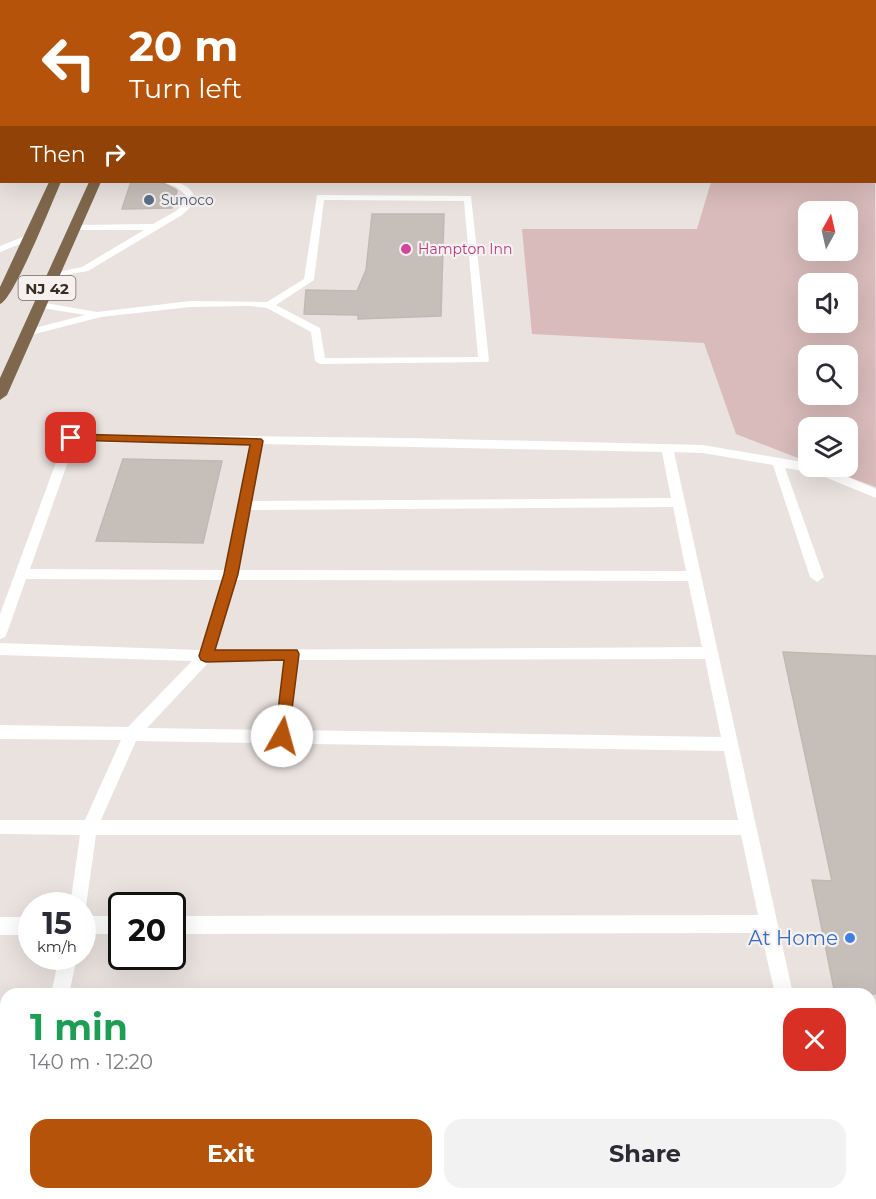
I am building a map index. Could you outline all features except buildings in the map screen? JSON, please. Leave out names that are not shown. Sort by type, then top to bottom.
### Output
[{"type":"highway","name":"NJ 42","points":[[0,300],[55,183]]},
{"type":"highway","name":"NJ 42","points":[[0,394],[95,183]]},
{"type":"lane","points":[[52,276],[85,269],[155,227],[190,202],[190,194],[179,185],[171,183]]},
{"type":"lane","points":[[27,333],[101,314],[190,304],[250,303],[269,305],[316,330],[320,361],[484,360],[468,198],[320,197],[309,280],[269,305]]},
{"type":"lane","points":[[74,227],[155,227]]},
{"type":"lane","points":[[0,249],[30,237]]},
{"type":"lane","points":[[40,305],[101,314]]},
{"type":"lane","points":[[0,633],[71,438],[409,442],[703,449],[817,469],[876,494]]},
{"type":"lane","points":[[80,892],[89,828],[131,734],[206,656],[231,574],[257,441]]},
{"type":"lane","points":[[667,449],[783,988]]},
{"type":"lane","points":[[777,461],[817,577]]},
{"type":"lane","points":[[244,506],[678,502]]},
{"type":"lane","points":[[21,574],[694,576]]},
{"type":"lane","points":[[0,649],[206,656],[710,653]]},
{"type":"lane","points":[[282,736],[292,654]]},
{"type":"lane","points":[[0,732],[730,744]]},
{"type":"lane","points":[[0,827],[748,828]]},
{"type":"lane","points":[[186,925],[768,924]]},
{"type":"lane","points":[[0,926],[18,926]]},
{"type":"lane","points":[[61,988],[65,970]]},
{"type":"shaded area","points":[[711,183],[875,183],[876,487],[848,477],[858,477],[858,417],[798,417],[798,458],[736,434],[704,343],[532,334],[522,229],[697,229]]},
{"type":"place","name":"Sunoco","points":[[149,200]]},
{"type":"place","name":"Hampton Inn","points":[[406,249]]},
{"type":"place","name":"At Home","points":[[850,938]]},
{"type":"route","points":[[71,438],[257,441],[231,574],[206,656],[292,654],[282,736]]}]
